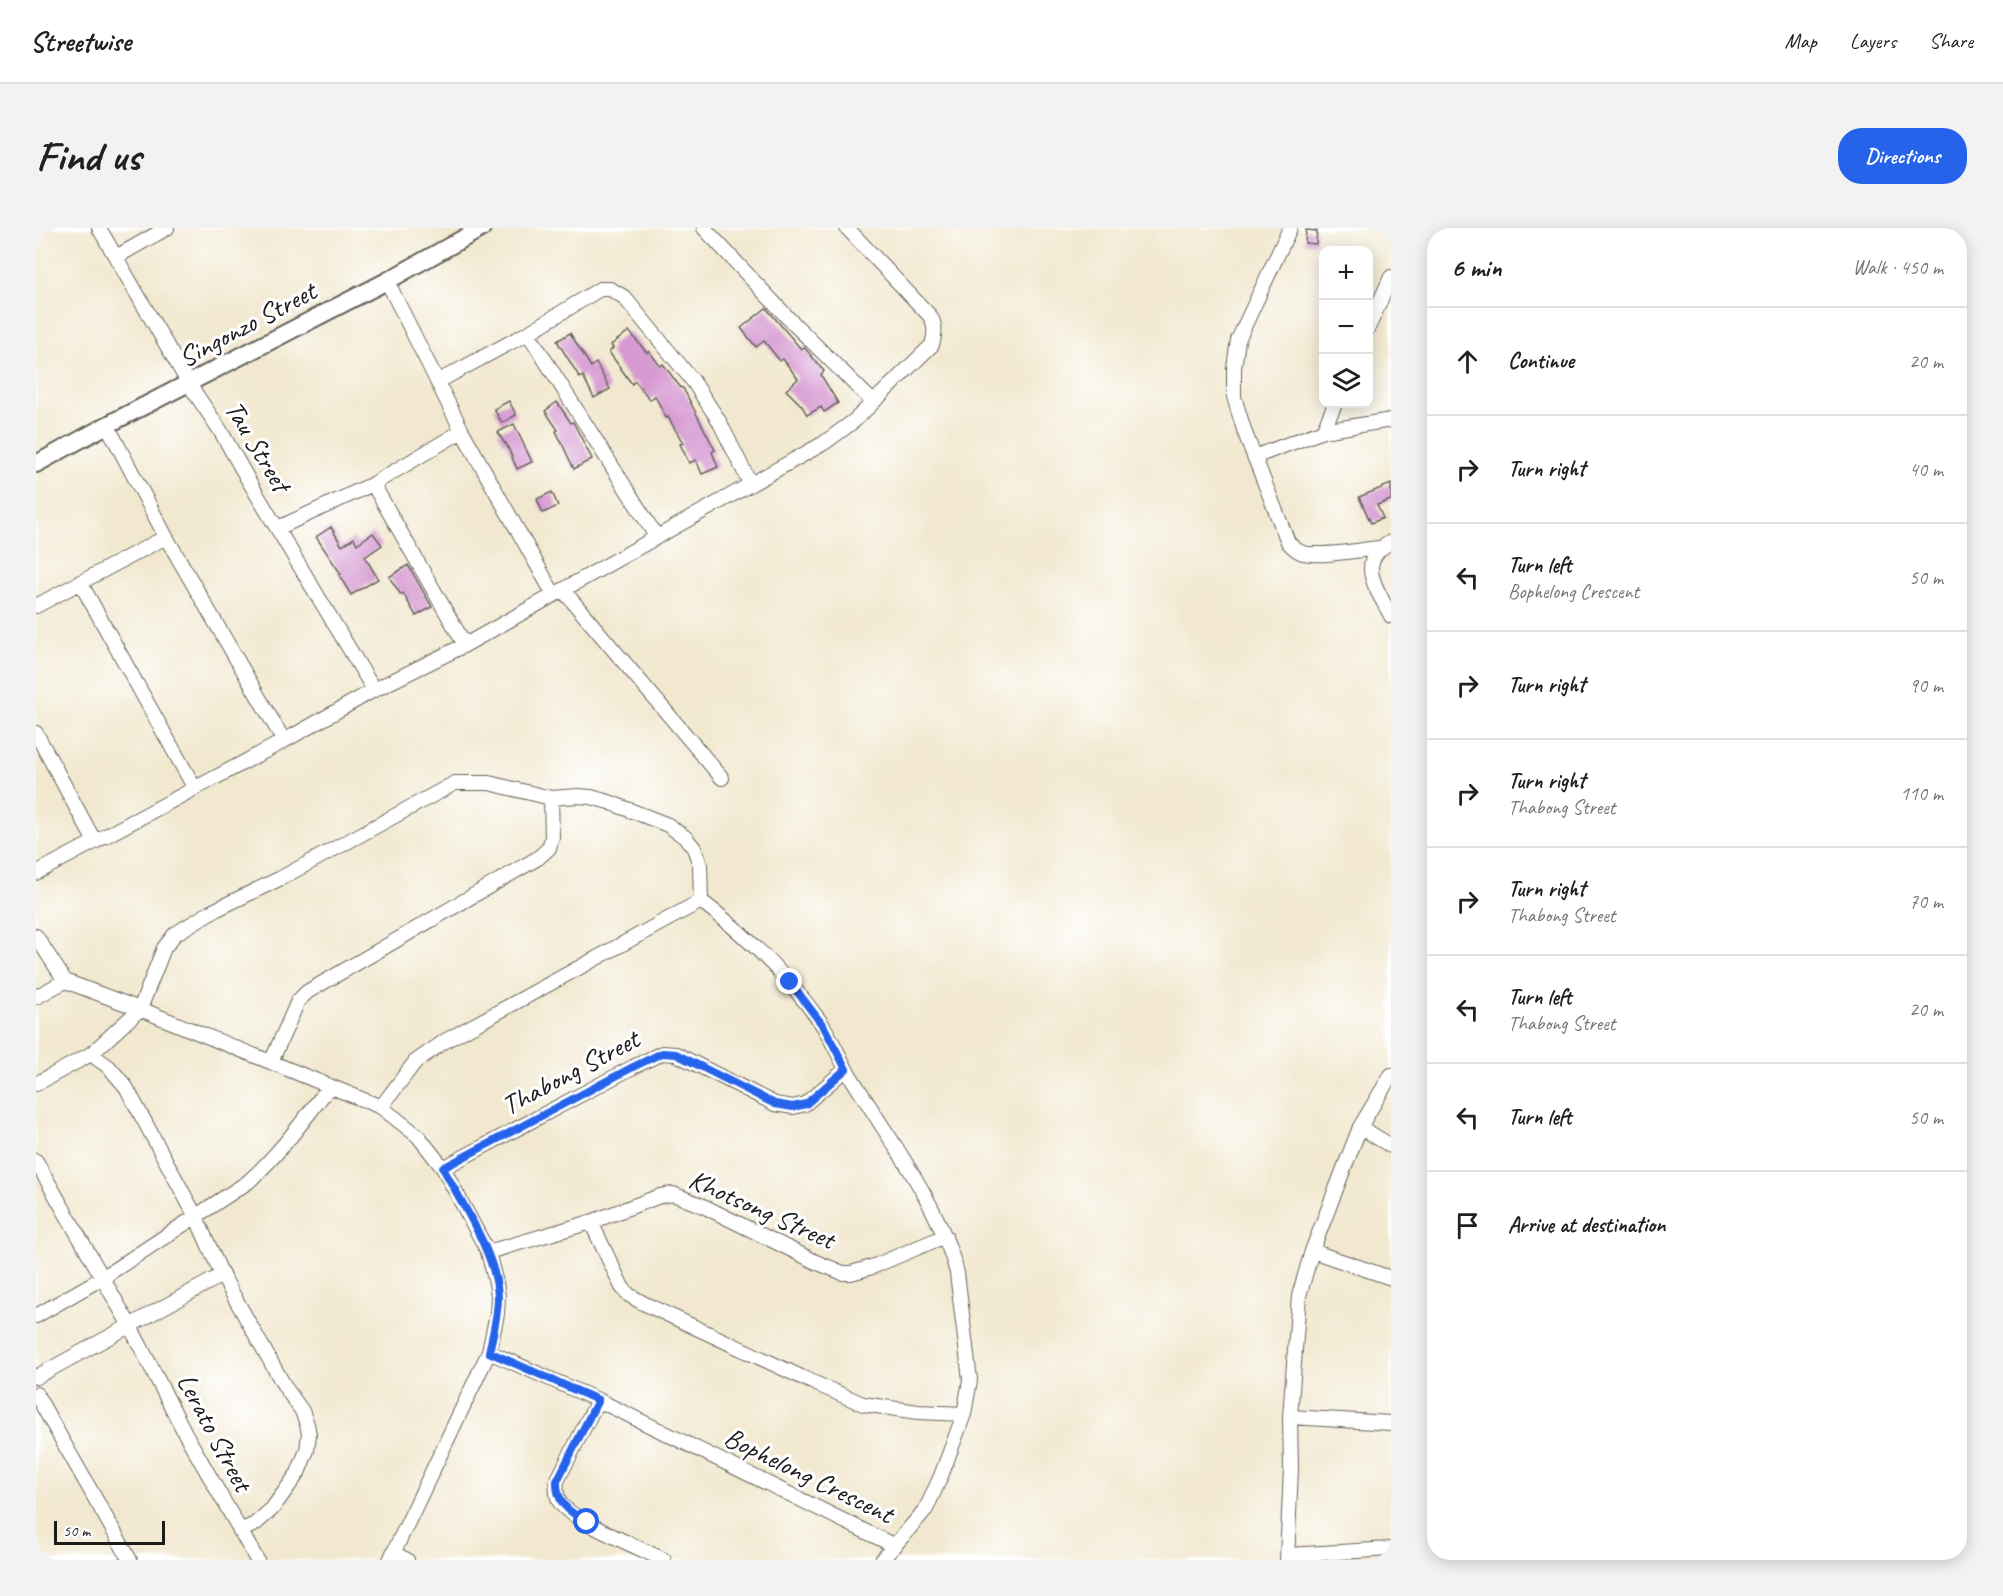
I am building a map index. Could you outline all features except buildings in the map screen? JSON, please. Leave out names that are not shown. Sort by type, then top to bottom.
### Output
[{"type":"street","name":"Tau Street","points":[[99,228],[189,384],[220,430],[374,690]]},
{"type":"street","points":[[116,257],[167,228]]},
{"type":"street","name":"Singonzo Street","points":[[36,464],[387,281],[482,228]]},
{"type":"street","points":[[704,228],[790,320],[873,402]]},
{"type":"street","points":[[36,873],[284,741],[374,690],[465,645],[835,436],[854,421],[932,345],[934,322],[847,228]]},
{"type":"street","points":[[1290,228],[1238,340],[1234,368],[1234,397],[1245,433],[1288,542],[1295,549],[1304,553],[1316,554],[1385,545]]},
{"type":"street","points":[[1373,317],[1391,277]]},
{"type":"street","points":[[387,281],[462,432],[559,592],[722,778]]},
{"type":"street","points":[[437,382],[528,333],[600,289],[610,289],[635,309],[698,389],[719,421],[750,483]]},
{"type":"street","points":[[528,333],[656,536]]},
{"type":"street","points":[[1323,431],[1333,408]]},
{"type":"street","points":[[1254,457],[1323,431],[1391,420]]},
{"type":"street","points":[[107,425],[166,537],[284,741]]},
{"type":"street","points":[[278,528],[373,484],[462,432]]},
{"type":"street","points":[[373,484],[465,645]]},
{"type":"street","points":[[36,606],[166,537]]},
{"type":"street","points":[[1385,545],[1371,559],[1370,571],[1391,616]]},
{"type":"street","points":[[80,582],[194,787]]},
{"type":"street","points":[[36,733],[95,842]]},
{"type":"street","points":[[36,1084],[91,1054],[140,1009],[164,948],[175,934],[209,913],[281,878],[455,783],[489,783],[551,798],[591,797],[668,825],[686,838],[694,848],[700,865],[701,901],[436,1047],[415,1062],[403,1075],[381,1107]]},
{"type":"street","points":[[271,1062],[298,1000],[307,992],[538,858],[549,848],[552,837],[551,798]]},
{"type":"street","name":"Bophelong Crescent","points":[[489,1352],[598,1400],[895,1546],[926,1509],[964,1414],[970,1380],[957,1273],[945,1236],[903,1157],[846,1069],[824,1027],[790,982],[758,947],[701,901]]},
{"type":"street","points":[[36,936],[65,981],[381,1107],[418,1136],[443,1168],[488,1252],[498,1296],[497,1314],[489,1352],[391,1557],[407,1560]]},
{"type":"street","points":[[36,998],[65,981]]},
{"type":"street","name":"Thabong Street","points":[[443,1168],[662,1053],[676,1054],[775,1104],[793,1107],[806,1104],[846,1069]]},
{"type":"street","points":[[91,1054],[109,1066],[126,1088],[196,1217],[222,1275],[285,1387],[302,1411],[309,1434],[307,1450],[298,1473],[282,1498],[264,1518],[240,1531]]},
{"type":"street","points":[[1391,1075],[1360,1127],[1312,1251],[1299,1296],[1290,1417],[1288,1557],[1391,1549]]},
{"type":"street","points":[[36,1316],[102,1278],[248,1182],[298,1127],[329,1087]]},
{"type":"street","points":[[1360,1127],[1391,1146]]},
{"type":"street","name":"Lerato Street","points":[[36,1161],[130,1326],[185,1432],[257,1560]]},
{"type":"street","name":"Khotsong Street","points":[[488,1252],[591,1222],[660,1196],[673,1194],[843,1273],[858,1272],[872,1267],[945,1236]]},
{"type":"street","points":[[591,1222],[622,1287],[644,1303],[863,1404],[918,1412],[964,1414]]},
{"type":"street","points":[[1312,1251],[1391,1278]]},
{"type":"street","points":[[36,1377],[222,1275]]},
{"type":"street","points":[[36,1394],[130,1560]]},
{"type":"street","points":[[598,1400],[557,1481],[556,1493],[561,1503],[576,1516],[664,1560]]},
{"type":"street","points":[[1290,1417],[1391,1423]]},
{"type":"street","points":[[882,1560],[895,1546]]},
{"type":"route","points":[[587,1522],[561,1503],[556,1493],[557,1481],[598,1400],[489,1352],[497,1314],[496,1283],[488,1252],[443,1168],[662,1053],[676,1054],[775,1104],[793,1107],[806,1104],[846,1069],[824,1027],[790,982]]}]
